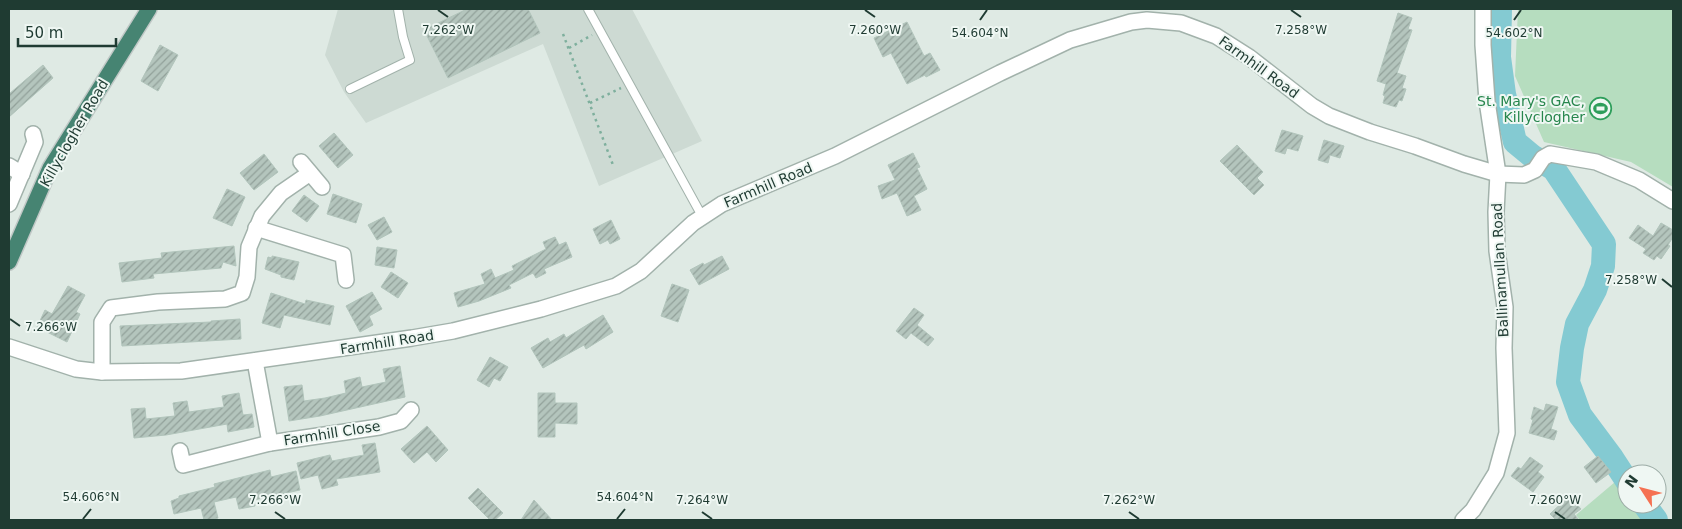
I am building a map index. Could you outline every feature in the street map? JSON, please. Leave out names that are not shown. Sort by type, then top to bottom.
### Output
[{"type":"highway","name":"Killyclogher Road","points":[[9,262],[50,168],[149,9]]},
{"type":"street","name":"Ballinamullan Road","points":[[1463,520],[1473,510],[1496,473],[1507,433],[1504,348],[1505,307],[1497,251],[1496,212],[1498,174],[1487,101],[1483,45],[1483,9]]},
{"type":"street","name":"Farmhill Road","points":[[9,347],[76,369],[102,372],[182,371],[352,348],[453,331],[541,309],[608,288],[641,271],[702,216],[722,204],[836,156],[1062,44],[1100,30],[1147,20],[1182,23],[1216,36],[1248,57],[1312,106],[1348,124],[1464,164],[1498,174],[1524,175],[1550,154],[1596,162],[1639,180],[1673,201]]},
{"type":"street","points":[[9,204],[35,142],[33,134]]},
{"type":"street","points":[[9,166],[22,174]]},
{"type":"street","points":[[102,372],[102,322],[111,308],[158,302],[225,298],[242,292],[247,277],[249,247],[262,216],[306,167],[322,187]]},
{"type":"street","points":[[256,228],[343,254],[346,280]]},
{"type":"street","name":"Farmhill Close","points":[[255,361],[270,443],[379,427],[400,420],[411,410]]},
{"type":"street","points":[[180,451],[183,465],[270,443]]},
{"type":"lane","points":[[350,89],[410,60],[403,37],[398,9]]},
{"type":"lane","points":[[588,9],[702,216]]},
{"type":"path","points":[[569,48],[600,30]]},
{"type":"path","points":[[563,34],[613,165]]},
{"type":"path","points":[[590,103],[629,84]]},
{"type":"shaded area","points":[[338,9],[632,9],[702,141],[599,186],[543,44],[366,123],[344,92],[325,55]]},
{"type":"green space","name":"St. Mary's GAC, Killyclogher","points":[[1518,9],[1673,9],[1673,187],[1631,162],[1544,142],[1515,76]]},
{"type":"green space","points":[[1615,482],[1617,484],[1617,514],[1640,514],[1645,520],[1580,520],[1576,515]]},
{"type":"building","points":[[467,9],[528,9],[540,33],[448,78],[424,30]]},
{"type":"building","points":[[1398,13],[1412,18],[1408,29],[1412,30],[1397,73],[1406,76],[1402,88],[1406,89],[1402,101],[1399,100],[1396,107],[1383,103],[1386,84],[1377,81]]},
{"type":"building","points":[[907,22],[924,56],[930,53],[940,70],[907,84],[891,53],[883,57],[874,38]]},
{"type":"building","points":[[160,45],[178,55],[158,91],[141,81]]},
{"type":"building","points":[[43,65],[53,78],[9,117],[9,94]]},
{"type":"building","points":[[1282,130],[1303,136],[1298,151],[1287,148],[1285,154],[1275,151]]},
{"type":"building","points":[[334,133],[353,155],[338,168],[319,146]]},
{"type":"building","points":[[1324,140],[1344,146],[1340,158],[1330,155],[1328,163],[1318,160]]},
{"type":"building","points":[[1237,145],[1263,172],[1257,178],[1264,185],[1254,195],[1220,161]]},
{"type":"building","points":[[913,153],[920,167],[917,168],[927,189],[914,196],[921,210],[907,216],[897,193],[882,199],[878,186],[895,180],[888,165]]},
{"type":"building","points":[[264,154],[278,172],[254,190],[240,173]]},
{"type":"building","points":[[227,189],[245,197],[232,226],[213,218]]},
{"type":"building","points":[[333,194],[362,204],[356,223],[327,214]]},
{"type":"building","points":[[304,195],[319,206],[307,222],[292,211]]},
{"type":"building","points":[[384,217],[392,232],[377,240],[368,225]]},
{"type":"building","points":[[611,220],[620,239],[610,244],[608,240],[600,244],[593,229]]},
{"type":"building","points":[[1661,223],[1673,230],[1673,237],[1668,245],[1670,246],[1661,259],[1657,256],[1654,260],[1643,253],[1646,249],[1629,238],[1638,225],[1653,236]]},
{"type":"building","points":[[555,237],[559,245],[566,242],[572,257],[544,269],[546,273],[536,278],[533,273],[509,285],[511,288],[458,307],[454,293],[485,284],[481,274],[491,269],[495,278],[514,270],[512,266],[546,249],[543,242]]},
{"type":"building","points":[[234,246],[236,266],[223,262],[221,268],[153,274],[154,278],[122,282],[119,263],[162,258],[161,253]]},
{"type":"building","points":[[377,247],[397,250],[394,268],[375,265]]},
{"type":"building","points":[[272,256],[299,262],[294,280],[281,277],[281,275],[265,269],[268,257],[272,258]]},
{"type":"building","points":[[722,256],[729,269],[699,285],[690,270]]},
{"type":"building","points":[[391,272],[408,283],[398,298],[381,287]]},
{"type":"building","points":[[672,284],[689,290],[678,322],[661,316]]},
{"type":"building","points":[[68,286],[85,295],[76,312],[80,314],[67,342],[37,327],[45,310],[52,314]]},
{"type":"building","points":[[372,292],[382,309],[369,316],[373,325],[360,332],[346,306]]},
{"type":"building","points":[[271,293],[305,304],[306,300],[334,306],[330,325],[284,315],[280,328],[262,323]]},
{"type":"building","points":[[914,308],[924,315],[917,325],[934,339],[928,346],[911,333],[906,339],[896,331]]},
{"type":"building","points":[[603,315],[613,332],[586,349],[584,345],[543,368],[531,348],[548,338],[550,342],[564,334],[566,338]]},
{"type":"building","points":[[240,319],[241,339],[122,346],[120,326]]},
{"type":"building","points":[[490,357],[508,367],[500,381],[494,378],[489,387],[477,380]]},
{"type":"building","points":[[400,366],[405,397],[289,421],[284,387],[302,385],[304,401],[325,398],[346,393],[344,381],[360,377],[362,387],[386,382],[383,369]]},
{"type":"building","points":[[239,393],[243,415],[252,414],[254,427],[228,432],[227,424],[166,435],[134,438],[131,409],[145,408],[146,419],[175,416],[173,403],[187,401],[189,412],[224,407],[222,396]]},
{"type":"building","points":[[538,393],[555,393],[555,403],[577,403],[577,424],[555,423],[555,437],[538,437]]},
{"type":"building","points":[[1546,404],[1558,407],[1551,429],[1557,431],[1554,440],[1529,433],[1534,407],[1544,411]]},
{"type":"building","points":[[427,426],[448,450],[436,462],[427,452],[414,463],[401,449]]},
{"type":"building","points":[[375,443],[380,472],[336,479],[338,485],[322,489],[318,475],[301,479],[297,463],[330,455],[332,461],[364,455],[362,445]]},
{"type":"building","points":[[1598,456],[1611,472],[1596,483],[1584,467]]},
{"type":"building","points":[[1530,457],[1543,466],[1538,472],[1544,477],[1533,492],[1511,476],[1518,467],[1521,469]]},
{"type":"building","points":[[270,470],[271,477],[296,471],[300,490],[254,500],[255,506],[239,509],[236,497],[214,502],[218,518],[209,520],[204,520],[201,508],[174,514],[171,501],[179,498],[179,496],[215,487],[214,484]]},
{"type":"building","points":[[478,488],[503,513],[495,520],[490,520],[468,498]]},
{"type":"building","points":[[1569,496],[1581,509],[1574,514],[1579,520],[1556,520],[1550,514]]},
{"type":"building","points":[[534,500],[552,520],[521,520]]},
{"type":"waterway","points":[[1500,9],[1499,57],[1504,94],[1515,142],[1532,156],[1554,169],[1604,244],[1603,266],[1595,290],[1577,324],[1568,382],[1580,415],[1617,466]]},
{"type":"waterway","points":[[1652,514],[1656,520]]},
{"type":"place","name":"St. Mary's GAC, Killyclogher","points":[[1601,109]]}]
